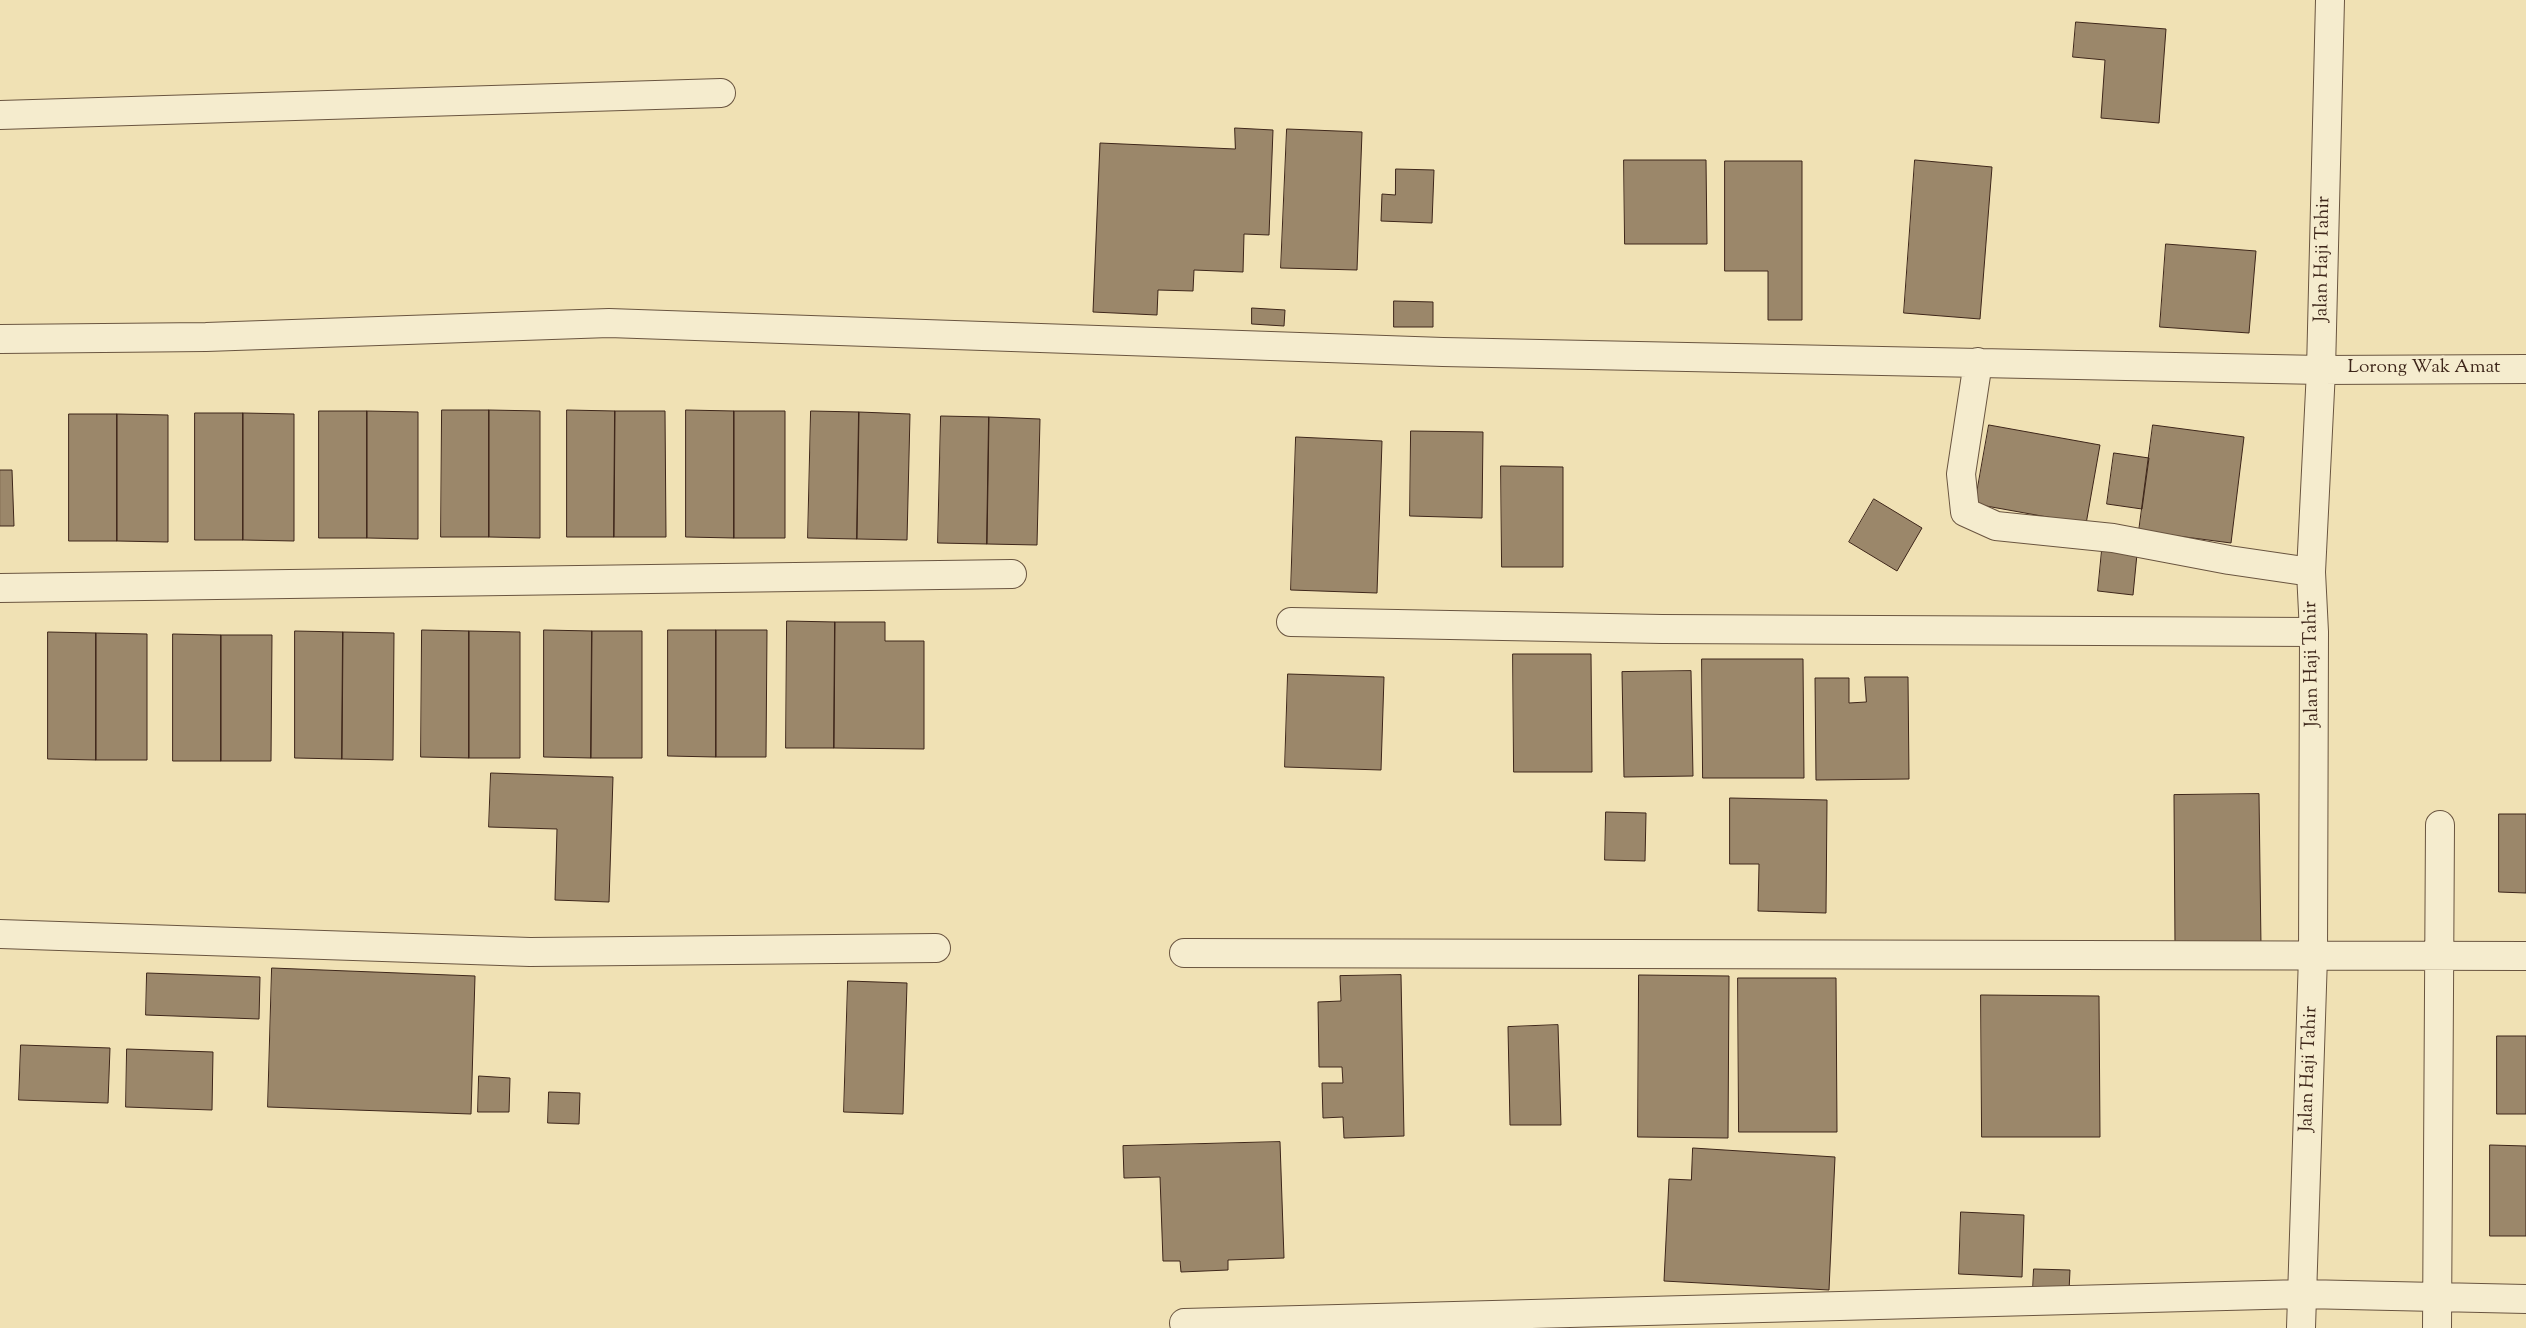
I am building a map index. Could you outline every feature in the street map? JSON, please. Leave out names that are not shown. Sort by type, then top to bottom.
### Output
[{"type":"street","name":"Jalan Haji Tahir","points":[[2301,1328],[2313,956],[2314,632],[2311,572],[2321,370],[2330,0]]},
{"type":"street","points":[[0,115],[721,93]]},
{"type":"street","name":"Lorong Wak Amat","points":[[0,339],[206,337],[610,323],[1443,352],[2321,370],[2526,369]]},
{"type":"street","points":[[1978,362],[1961,474],[1965,512],[1996,526],[2113,538],[2229,560],[2311,572]]},
{"type":"street","points":[[0,588],[1012,574]]},
{"type":"street","points":[[1291,622],[1662,629],[2314,632]]},
{"type":"street","points":[[2437,1328],[2440,825]]},
{"type":"street","points":[[0,934],[530,952],[936,948]]},
{"type":"street","points":[[1184,953],[2526,956]]},
{"type":"street","points":[[1184,1323],[2303,1294],[2526,1299]]},
{"type":"building","points":[[2076,22],[2166,29],[2159,123],[2101,118],[2105,60],[2073,57]]},
{"type":"building","points":[[1235,128],[1273,130],[1269,235],[1244,234],[1243,272],[1194,270],[1193,291],[1158,290],[1157,315],[1093,312],[1100,143],[1235,149]]},
{"type":"building","points":[[1287,129],[1362,132],[1357,270],[1281,268]]},
{"type":"building","points":[[1624,160],[1706,160],[1707,244],[1625,244]]},
{"type":"building","points":[[1915,160],[1992,167],[1980,319],[1904,313]]},
{"type":"building","points":[[1725,161],[1802,161],[1802,320],[1768,320],[1768,271],[1725,271]]},
{"type":"building","points":[[1396,169],[1434,170],[1432,223],[1381,221],[1382,194],[1395,195]]},
{"type":"building","points":[[2166,244],[2256,251],[2249,333],[2160,327]]},
{"type":"building","points":[[1394,301],[1433,302],[1433,327],[1394,327]]},
{"type":"building","points":[[1252,308],[1285,310],[1284,326],[1252,324]]},
{"type":"building","points":[[442,410],[489,410],[489,537],[441,537]]},
{"type":"building","points":[[489,410],[540,411],[540,538],[489,537]]},
{"type":"building","points":[[567,410],[615,411],[614,537],[567,537]]},
{"type":"building","points":[[686,410],[734,411],[734,538],[686,537]]},
{"type":"building","points":[[319,411],[367,411],[367,538],[319,538]]},
{"type":"building","points":[[367,411],[418,412],[418,539],[367,538]]},
{"type":"building","points":[[615,411],[665,411],[666,537],[614,537]]},
{"type":"building","points":[[734,411],[785,411],[785,538],[734,538]]},
{"type":"building","points":[[811,411],[859,412],[857,539],[808,538]]},
{"type":"building","points":[[859,412],[910,414],[907,540],[857,539]]},
{"type":"building","points":[[195,413],[243,413],[243,540],[195,540]]},
{"type":"building","points":[[243,413],[294,414],[294,541],[243,540]]},
{"type":"building","points":[[69,414],[117,414],[117,541],[69,541]]},
{"type":"building","points":[[117,414],[168,415],[168,542],[117,541]]},
{"type":"building","points":[[941,416],[989,417],[987,544],[938,543]]},
{"type":"building","points":[[989,417],[1040,419],[1037,545],[987,544]]},
{"type":"building","points":[[1989,425],[2100,445],[2086,524],[1975,504]]},
{"type":"building","points":[[2153,425],[2244,437],[2231,543],[2139,531]]},
{"type":"building","points":[[1411,431],[1483,432],[1482,518],[1410,516]]},
{"type":"building","points":[[1296,437],[1382,441],[1377,593],[1291,590]]},
{"type":"building","points":[[2114,453],[2149,458],[2142,509],[2107,504]]},
{"type":"building","points":[[1501,466],[1563,467],[1563,567],[1502,567]]},
{"type":"building","points":[[0,470],[12,470],[14,526],[0,526]]},
{"type":"building","points":[[1874,499],[1922,528],[1897,571],[1849,542]]},
{"type":"building","points":[[2102,550],[2137,554],[2133,595],[2098,591]]},
{"type":"building","points":[[787,621],[835,622],[834,748],[786,748]]},
{"type":"building","points":[[835,622],[885,622],[885,641],[924,641],[924,749],[834,748]]},
{"type":"building","points":[[422,630],[469,631],[469,758],[421,757]]},
{"type":"building","points":[[544,630],[592,631],[591,758],[544,757]]},
{"type":"building","points":[[668,630],[716,630],[716,757],[668,756]]},
{"type":"building","points":[[716,630],[767,630],[766,757],[716,757]]},
{"type":"building","points":[[295,631],[343,632],[342,759],[295,758]]},
{"type":"building","points":[[469,631],[520,632],[520,758],[469,758]]},
{"type":"building","points":[[592,631],[642,631],[642,758],[591,758]]},
{"type":"building","points":[[48,632],[96,633],[96,760],[48,759]]},
{"type":"building","points":[[343,632],[394,633],[393,760],[342,759]]},
{"type":"building","points":[[96,633],[147,634],[147,760],[96,760]]},
{"type":"building","points":[[173,634],[221,635],[221,761],[173,761]]},
{"type":"building","points":[[221,635],[272,635],[271,761],[221,761]]},
{"type":"building","points":[[1513,654],[1591,654],[1592,772],[1514,772]]},
{"type":"building","points":[[1702,659],[1803,659],[1804,778],[1703,778]]},
{"type":"building","points":[[1691,671],[1693,776],[1624,777],[1622,672]]},
{"type":"building","points":[[1288,674],[1384,677],[1381,770],[1285,767]]},
{"type":"building","points":[[1865,677],[1908,677],[1909,779],[1816,780],[1815,678],[1849,678],[1849,703],[1866,702]]},
{"type":"building","points":[[491,773],[613,777],[609,902],[555,900],[557,829],[489,827]]},
{"type":"building","points":[[2259,794],[2261,946],[2175,946],[2174,795]]},
{"type":"building","points":[[1730,798],[1827,800],[1826,913],[1758,911],[1759,864],[1730,864]]},
{"type":"building","points":[[1606,812],[1646,813],[1645,861],[1605,860]]},
{"type":"building","points":[[2499,814],[2526,814],[2526,893],[2499,892]]},
{"type":"building","points":[[272,968],[475,976],[471,1114],[268,1107]]},
{"type":"building","points":[[147,973],[260,977],[259,1019],[146,1015]]},
{"type":"building","points":[[1401,975],[1404,1136],[1344,1138],[1343,1117],[1323,1118],[1322,1083],[1343,1083],[1342,1067],[1319,1067],[1318,1002],[1341,1001],[1340,976]]},
{"type":"building","points":[[1639,975],[1729,976],[1728,1138],[1638,1137]]},
{"type":"building","points":[[1738,978],[1836,978],[1837,1132],[1739,1132]]},
{"type":"building","points":[[848,981],[907,983],[903,1114],[844,1112]]},
{"type":"building","points":[[1981,995],[2099,996],[2100,1137],[1982,1137]]},
{"type":"building","points":[[1558,1025],[1561,1125],[1510,1125],[1508,1027]]},
{"type":"building","points":[[2497,1036],[2526,1036],[2526,1114],[2497,1114]]},
{"type":"building","points":[[21,1045],[110,1048],[108,1103],[19,1100]]},
{"type":"building","points":[[127,1049],[213,1052],[212,1110],[126,1107]]},
{"type":"building","points":[[479,1076],[510,1078],[509,1112],[478,1112]]},
{"type":"building","points":[[549,1092],[580,1093],[579,1124],[548,1123]]},
{"type":"building","points":[[1280,1142],[1284,1258],[1228,1260],[1228,1270],[1181,1272],[1180,1261],[1163,1261],[1160,1177],[1124,1178],[1123,1146]]},
{"type":"building","points":[[2490,1145],[2526,1146],[2526,1236],[2490,1236]]},
{"type":"building","points":[[1693,1148],[1835,1157],[1829,1290],[1664,1281],[1669,1179],[1691,1180]]},
{"type":"building","points":[[1961,1212],[2024,1215],[2022,1277],[1959,1274]]},
{"type":"building","points":[[2034,1269],[2070,1270],[2069,1291],[2033,1290]]}]
